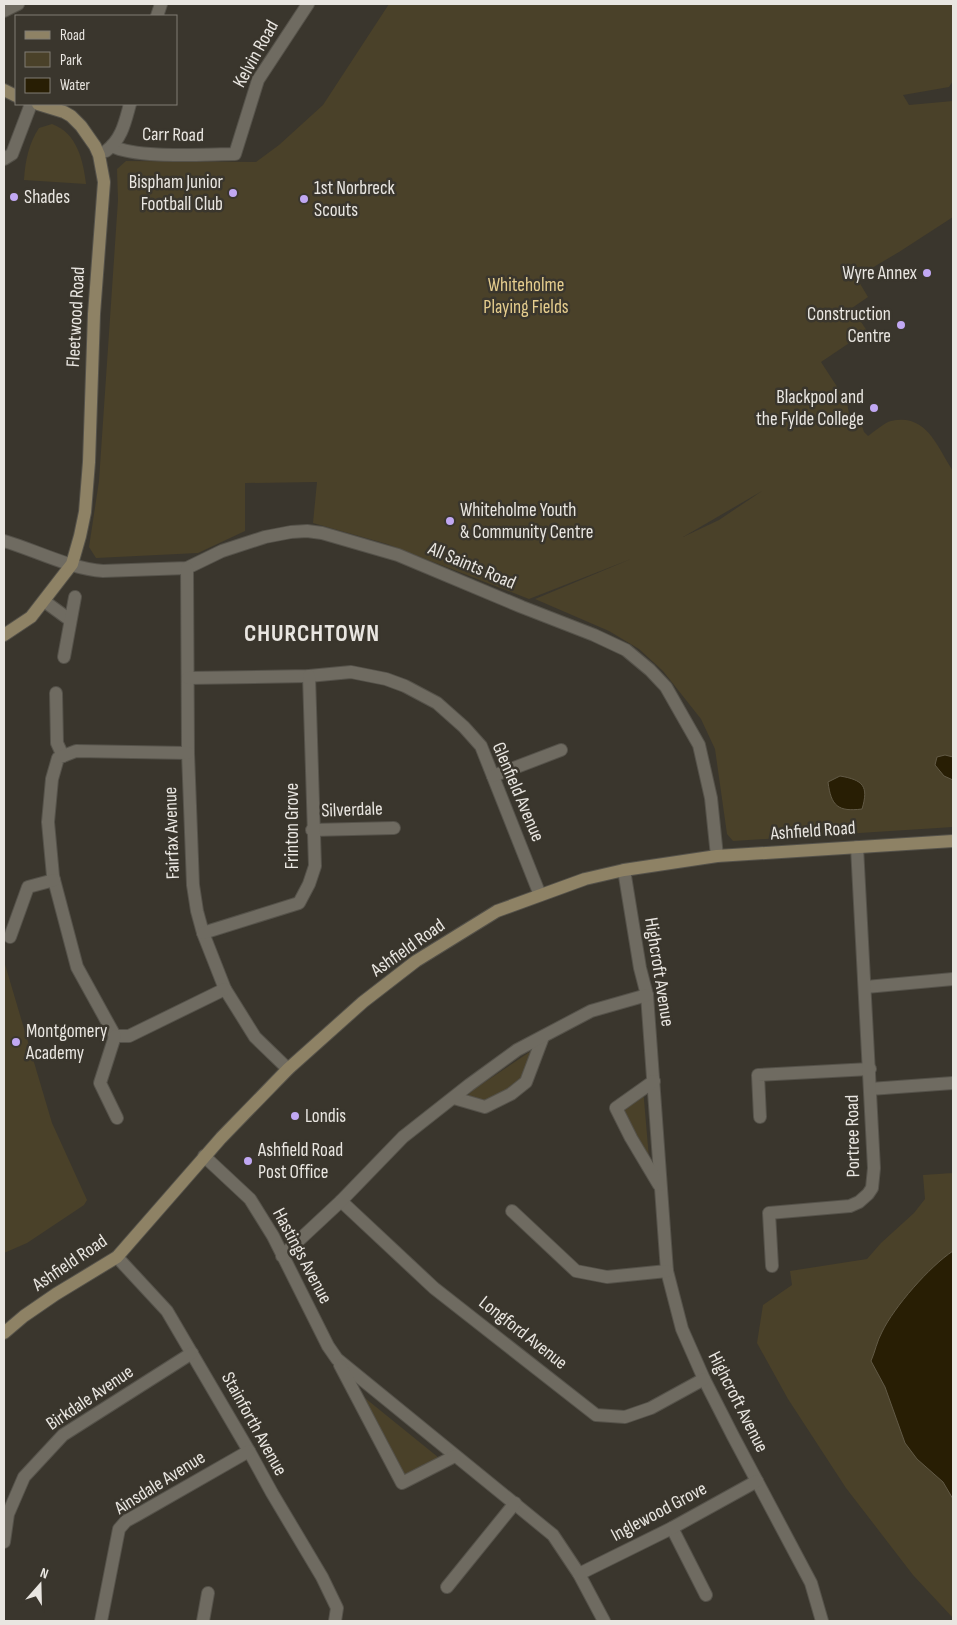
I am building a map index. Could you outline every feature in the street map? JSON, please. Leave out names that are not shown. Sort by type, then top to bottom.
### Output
[{"type":"street","points":[[4,11],[18,4]]},
{"type":"street","name":"Kelvin Road","points":[[235,154],[258,80],[308,4]]},
{"type":"street","points":[[4,159],[12,154],[31,105]]},
{"type":"street","name":"Fleetwood Road","points":[[41,105],[64,112],[76,120],[88,134],[99,155],[104,182],[94,314],[89,462],[85,512],[72,564]]},
{"type":"street","points":[[99,155],[117,142],[123,130],[130,105]]},
{"type":"street","name":"Carr Road","points":[[112,146],[121,151],[138,153],[235,154]]},
{"type":"street","name":"All Saints Road","points":[[4,541],[72,564],[103,571],[186,568],[222,552],[265,538],[291,532],[307,531],[322,533],[398,555],[594,635],[626,650],[650,670],[666,687],[699,745],[711,798],[717,856]]},
{"type":"street","points":[[4,635],[31,617],[72,564]]},
{"type":"street","name":"Fairfax Avenue","points":[[186,568],[188,752],[193,885],[197,911],[203,933],[225,989],[256,1037],[288,1069]]},
{"type":"street","points":[[64,656],[75,598]]},
{"type":"street","points":[[44,601],[70,620]]},
{"type":"street","name":"Glenfield Avenue","points":[[188,678],[309,676],[351,672],[405,686],[438,703],[481,746],[540,895]]},
{"type":"street","name":"Frinton Grove","points":[[203,933],[298,903],[309,884],[315,866],[312,830],[309,676]]},
{"type":"street","points":[[52,697],[57,743],[63,756]]},
{"type":"street","points":[[494,776],[561,750]]},
{"type":"street","points":[[117,1118],[100,1083],[115,1036],[77,967],[54,880],[49,813],[52,779],[58,758],[76,751],[188,752]]},
{"type":"street","name":"Silverdale","points":[[312,830],[394,828]]},
{"type":"street","name":"Ashfield Road","points":[[4,1333],[24,1316],[56,1294],[117,1257],[204,1156],[288,1069],[363,1002],[416,961],[497,912],[585,878],[624,870],[717,856],[953,841]]},
{"type":"street","name":"Portree Road","points":[[772,1266],[768,1213],[850,1206],[859,1202],[872,1188],[874,1168],[870,1069],[857,847]]},
{"type":"street","name":"Highcroft Avenue","points":[[624,870],[640,968],[647,995],[667,1271],[682,1330],[704,1378],[811,1583],[822,1621]]},
{"type":"street","points":[[10,937],[28,887],[54,880]]},
{"type":"street","points":[[866,987],[953,979]]},
{"type":"street","points":[[115,1036],[129,1036],[225,989]]},
{"type":"street","points":[[282,1256],[341,1201],[404,1137],[469,1085],[517,1050],[591,1011],[647,995]]},
{"type":"street","points":[[454,1098],[485,1107],[511,1094],[526,1082],[543,1037]]},
{"type":"street","name":"Portree Road","points":[[760,1117],[758,1075],[870,1069]]},
{"type":"street","name":"Highcroft Avenue","points":[[654,1081],[616,1108],[660,1188]]},
{"type":"street","points":[[870,1089],[953,1083]]},
{"type":"street","name":"Hastings Avenue","points":[[204,1156],[250,1199],[273,1236],[328,1346],[337,1359],[402,1483],[455,1456]]},
{"type":"street","name":"Longford Avenue","points":[[341,1201],[434,1288],[596,1415],[625,1417],[634,1414],[651,1408],[704,1378]]},
{"type":"street","points":[[512,1211],[576,1271],[607,1277],[667,1271]]},
{"type":"street","name":"Stainforth Avenue","points":[[117,1257],[167,1311],[322,1577],[337,1608],[335,1621]]},
{"type":"street","name":"Birkdale Avenue","points":[[4,1542],[8,1514],[24,1477],[63,1435],[192,1353]]},
{"type":"street","name":"Hastings Avenue","points":[[337,1359],[553,1535],[579,1574],[604,1621]]},
{"type":"street","name":"Ainsdale Avenue","points":[[101,1621],[118,1530],[137,1514],[249,1451]]},
{"type":"street","name":"Inglewood Grove","points":[[579,1574],[672,1528],[757,1481]]},
{"type":"street","points":[[447,1587],[514,1503]]},
{"type":"street","points":[[672,1528],[706,1594]]},
{"type":"street","points":[[203,1621],[207,1599],[219,1608]]},
{"type":"green space","name":"Whiteholme Playing Fields","points":[[389,4],[953,4],[953,81],[949,87],[903,95],[909,105],[953,101],[953,217],[860,275],[862,279],[859,282],[868,297],[852,308],[867,331],[821,362],[847,402],[849,414],[861,423],[864,432],[868,436],[891,421],[903,420],[914,422],[930,434],[953,471],[953,827],[733,841],[727,834],[715,749],[701,719],[663,671],[639,649],[609,631],[535,599],[631,559],[529,599],[387,544],[313,523],[317,482],[245,483],[245,531],[198,553],[96,558],[89,547],[99,481],[118,200],[117,169],[126,161],[256,162],[279,145],[323,105]],"holes":[[[762,491],[719,520],[683,537]]]},
{"type":"green space","points":[[52,124],[61,128],[77,148],[81,157],[86,184],[24,180],[28,153],[39,128]]},
{"type":"green space","name":"Montgomery Academy","points":[[4,961],[52,1123],[87,1200],[84,1205],[27,1243],[4,1253]]},
{"type":"green space","points":[[540,1045],[526,1082],[485,1107],[463,1100],[473,1090]]},
{"type":"green space","points":[[643,1088],[650,1170],[616,1108]]},
{"type":"green space","points":[[953,1173],[953,1251],[926,1274],[871,1361],[885,1387],[905,1443],[943,1482],[953,1499],[953,1618],[913,1575],[846,1488],[788,1399],[757,1343],[763,1305],[792,1285],[790,1271],[867,1259],[881,1243],[914,1213],[925,1199],[923,1175]]},
{"type":"green space","points":[[360,1394],[444,1462],[402,1483]]},
{"type":"water","points":[[945,755],[953,757],[953,780],[944,776],[935,765],[937,757]]},
{"type":"water","points":[[840,776],[859,782],[862,785],[865,795],[862,809],[841,808],[834,802],[828,782]]},
{"type":"water","points":[[953,1251],[953,1499],[943,1482],[917,1459],[905,1443],[885,1387],[871,1361],[880,1335],[895,1311],[934,1266]]},
{"type":"place","name":"Bispham Junior Football Club","points":[[233,193]]},
{"type":"place","name":"Shades","points":[[14,197]]},
{"type":"place","name":"1st Norbreck Scouts","points":[[304,199]]},
{"type":"place","name":"Wyre Annex","points":[[927,273]]},
{"type":"place","name":"Construction Centre","points":[[901,325]]},
{"type":"place","name":"Blackpool and the Fylde College","points":[[874,408]]},
{"type":"place","name":"Whiteholme Youth & Community Centre","points":[[450,521]]},
{"type":"place","name":"Montgomery Academy","points":[[16,1042]]},
{"type":"place","name":"Londis","points":[[295,1116]]},
{"type":"place","name":"Ashfield Road Post Office","points":[[248,1161]]},
{"type":"district","name":"CHURCHTOWN","points":[[312,633]]}]
